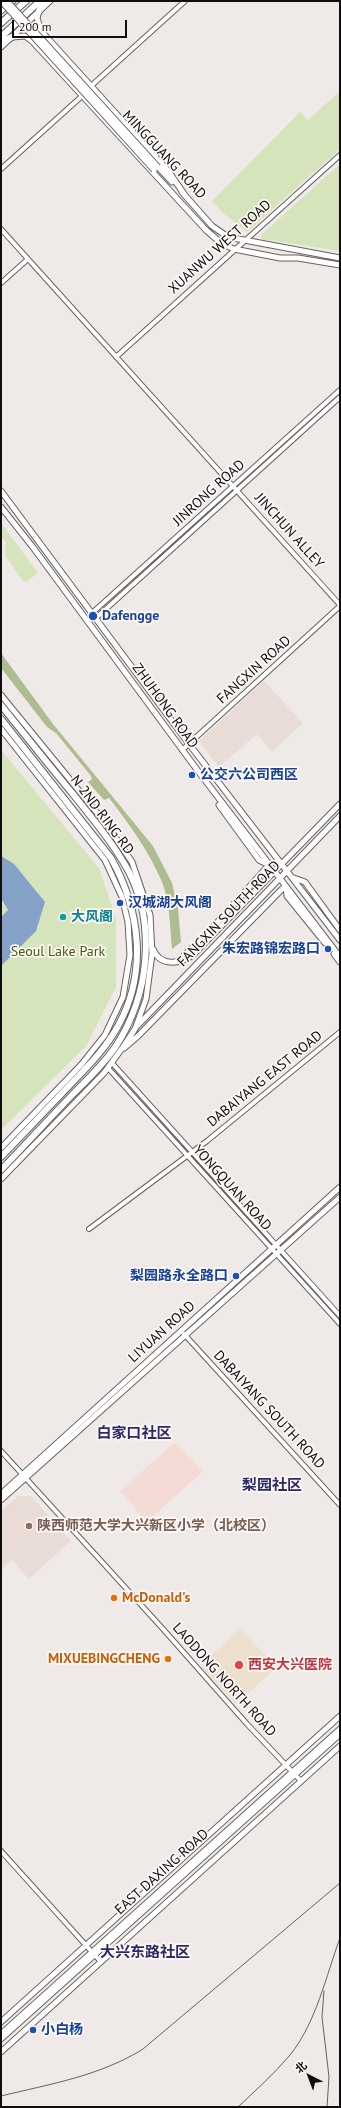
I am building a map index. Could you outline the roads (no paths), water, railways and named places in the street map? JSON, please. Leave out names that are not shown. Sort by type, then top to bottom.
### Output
[{"type":"highway","points":[[1,19],[21,1]]},
{"type":"highway","points":[[1,23],[26,1]]},
{"type":"highway","points":[[1,31],[34,1]]},
{"type":"highway","points":[[1,37],[40,1]]},
{"type":"highway","points":[[39,10],[45,1]]},
{"type":"highway","points":[[1,42],[12,37]]},
{"type":"highway","name":"N 2ND RING RD","points":[[1,705],[111,843],[128,871],[139,899],[146,949],[140,992],[132,1015],[116,1046],[101,1065],[1,1170]]},
{"type":"highway","name":"N 2ND RING RD","points":[[1,720],[111,858],[123,880],[130,901],[135,919],[138,954],[133,985],[125,1012],[109,1041],[84,1070],[1,1157]]},
{"type":"main road","name":"MINGGUANG ROAD","points":[[1,1],[156,169],[184,194],[212,226],[228,237],[243,242],[340,258]]},
{"type":"main road","name":"MINGGUANG ROAD","points":[[7,1],[156,169],[175,196]]},
{"type":"main road","points":[[1,12],[13,1]]},
{"type":"main road","points":[[1,47],[50,1]]},
{"type":"main road","points":[[39,10],[37,18],[41,31],[168,172],[184,194]]},
{"type":"main road","name":"MINGGUANG ROAD","points":[[12,37],[21,36],[28,38],[156,177],[206,230],[222,244],[234,249],[277,257],[298,258],[340,265]]},
{"type":"main road","name":"ZHUHONG ROAD","points":[[1,491],[189,744],[340,940]]},
{"type":"main road","name":"ZHUHONG ROAD","points":[[1,508],[32,546],[210,788],[340,957]]},
{"type":"main road","points":[[1,695],[125,851],[137,874],[150,915],[152,947],[151,971],[146,999],[135,1028],[119,1053],[108,1068],[1,1179]]},
{"type":"main road","points":[[1,729],[105,860],[122,897],[128,922],[130,955],[123,998],[104,1035],[81,1065],[1,1148]]},
{"type":"main road","name":"FANGXIN SOUTH ROAD","points":[[152,947],[156,956],[169,962],[182,962],[193,955],[340,804]]},
{"type":"main road","name":"FANGXIN SOUTH ROAD","points":[[135,1028],[340,816]]},
{"type":"main road","points":[[169,962],[178,961],[188,953],[269,866]]},
{"type":"main road","points":[[292,877],[304,882],[340,930]]},
{"type":"main road","points":[[285,886],[287,896],[340,962]]},
{"type":"main road","points":[[119,1053],[138,1036],[285,886]]},
{"type":"main road","name":"LIYUAN ROAD","points":[[183,1333],[272,1249],[278,1249],[340,1188]]},
{"type":"main road","name":"LIYUAN ROAD","points":[[1,1500],[24,1477],[183,1333],[340,1196]]},
{"type":"main road","name":"LIYUAN ROAD","points":[[1,1494],[24,1477]]},
{"type":"main road","points":[[1,2022],[340,1716]]},
{"type":"main road","name":"EAST DAXING ROAD","points":[[294,1773],[340,1729]]},
{"type":"main road","name":"EAST DAXING ROAD","points":[[1,2034],[294,1773],[340,1734]]},
{"type":"main road","points":[[1,2052],[340,1746]]},
{"type":"main road","name":"EAST DAXING ROAD","points":[[1,2039],[93,1953]]},
{"type":"street","points":[[91,86],[185,1]]},
{"type":"street","points":[[1,169],[82,96]]},
{"type":"street","name":"XUANWU WEST ROAD","points":[[116,357],[340,155]]},
{"type":"street","points":[[1,229],[235,488]]},
{"type":"street","points":[[1,283],[28,259]]},
{"type":"street","name":"JINRONG ROAD","points":[[94,615],[235,488],[340,390]]},
{"type":"street","name":"JINRONG ROAD","points":[[235,488],[340,397]]},
{"type":"street","name":"JINCHUN ALLEY","points":[[235,488],[340,606]]},
{"type":"street","name":"FANGXIN ROAD","points":[[182,750],[340,606]]},
{"type":"street","name":"DABAIYANG EAST ROAD","points":[[89,1229],[192,1152],[286,1078],[340,1032]]},
{"type":"street","name":"YONGQUAN ROAD","points":[[112,1062],[278,1249],[340,1316]]},
{"type":"street","name":"YONGQUAN ROAD","points":[[108,1068],[272,1249]]},
{"type":"street","name":"YONGQUAN ROAD","points":[[278,1249],[340,1324]]},
{"type":"street","name":"DABAIYANG SOUTH ROAD","points":[[183,1333],[340,1505]]},
{"type":"street","name":"LAODONG NORTH ROAD","points":[[1,1451],[301,1781]]},
{"type":"street","points":[[1,1851],[101,1962]]},
{"type":"water","points":[[1,856],[14,864],[45,902],[36,931],[1,966],[1,917],[8,910],[1,898]]},
{"type":"railway","points":[[1,2096],[92,2073],[110,2066],[143,2049],[340,1883]]},
{"type":"railway","points":[[238,2107],[278,2069],[290,2055],[307,2029],[320,1999],[340,1938]]},
{"type":"railway","points":[[324,1991],[322,2017],[329,2077],[327,2107]]},
{"type":"place","name":"Dafengge","points":[[93,616]]},
{"type":"place","name":"公交六公司西区","points":[[192,775]]},
{"type":"place","name":"汉城湖大风阁","points":[[120,903]]},
{"type":"place","name":"大风阁","points":[[63,917]]},
{"type":"place","name":"朱宏路锦宏路口","points":[[328,949]]},
{"type":"place","name":"梨园路永全路口","points":[[236,1276]]},
{"type":"place","name":"陕西师范大学大兴新区小学（北校区）","points":[[29,1526]]},
{"type":"place","name":"McDonald's","points":[[114,1598]]},
{"type":"place","name":"MIXUEBINGCHENG","points":[[168,1659]]},
{"type":"place","name":"西安大兴医院","points":[[239,1665]]},
{"type":"place","name":"小白杨","points":[[33,2030]]},
{"type":"district","name":"白家口社区","points":[[134,1434]]},
{"type":"district","name":"梨园社区","points":[[272,1486]]},
{"type":"district","name":"大兴东路社区","points":[[145,1953]]},
{"type":"park label","name":"Seoul Lake Park","points":[[58,952]]}]
